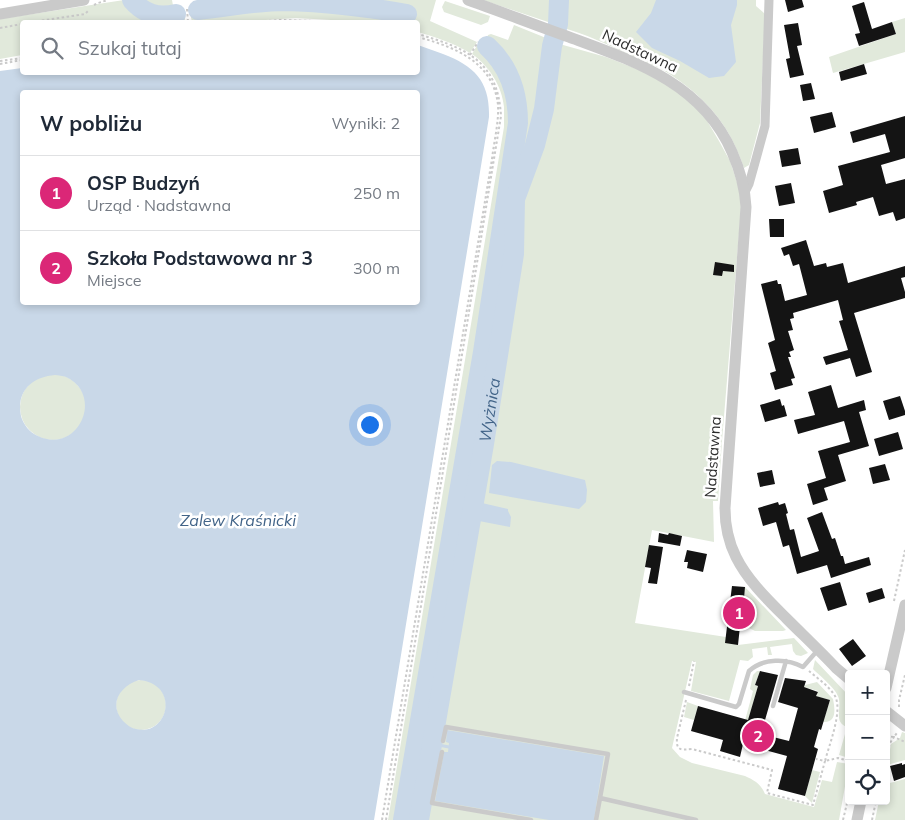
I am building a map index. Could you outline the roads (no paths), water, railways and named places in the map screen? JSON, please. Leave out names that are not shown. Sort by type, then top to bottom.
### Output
[{"type":"street","points":[[0,14],[84,0]]},
{"type":"street","name":"Nadstawna","points":[[468,0],[498,14],[551,31],[641,65],[672,82],[694,98],[715,122],[726,139],[741,176],[746,207],[725,522],[735,556],[749,578],[781,613],[845,675]]},
{"type":"street","name":"Nadstawna","points":[[745,192],[752,176],[765,126],[769,0]]},
{"type":"street","points":[[890,671],[905,605]]},
{"type":"street","points":[[890,714],[902,728]]},
{"type":"street","points":[[857,820],[860,805]]},
{"type":"lane","points":[[686,693],[736,708],[739,704],[749,671],[758,664],[775,661],[796,663],[803,667],[818,650]]},
{"type":"lane","points":[[773,706],[786,662]]},
{"type":"lane","points":[[443,741],[446,727],[608,754],[596,820]]},
{"type":"lane","points":[[442,752],[432,804],[531,820]]},
{"type":"lane","points":[[600,798],[696,820]]},
{"type":"water","points":[[656,0],[737,0],[731,25],[736,62],[724,76],[709,78],[680,61],[652,48],[636,32],[651,13]]},
{"type":"water","name":"Zalew Kraśnicki","points":[[420,46],[464,64],[472,70],[483,85],[487,94],[489,117],[374,820],[0,820],[0,71],[20,68],[20,75],[420,75]],"holes":[[[55,375],[66,377],[78,385],[84,396],[85,409],[82,420],[75,430],[65,437],[52,440],[35,435],[27,428],[23,422],[20,407],[23,393],[33,382]],[[139,680],[152,684],[161,690],[165,699],[165,709],[162,718],[156,725],[147,729],[136,729],[129,726],[123,721],[116,708],[118,696],[122,691]]]},
{"type":"water","points":[[497,461],[511,462],[585,480],[587,490],[586,502],[579,509],[489,493],[492,465]]},
{"type":"water","points":[[482,503],[508,509],[511,517],[510,527],[479,521]]},
{"type":"water","points":[[447,730],[604,756],[594,820],[549,820],[435,801],[444,752],[448,752],[449,743],[446,742]]},
{"type":"waterway","name":"Wyżnica","points":[[132,0],[141,9],[152,14],[176,14]]},
{"type":"waterway","name":"Wyżnica","points":[[419,820],[484,444],[514,254],[515,199],[535,145],[544,109],[552,46],[558,24],[559,0]]},
{"type":"waterway","name":"Wyżnica","points":[[198,10],[285,1],[346,5],[407,14]]},
{"type":"waterway","name":"Wyżnica","points":[[403,820],[483,352],[518,123],[518,112],[511,81],[502,63],[487,46]]},
{"type":"waterway","points":[[433,744],[449,747]]},
{"type":"place","name":"OSP Budzyń","points":[[739,613]]},
{"type":"place","name":"Szkoła Podstawowa nr 3","points":[[758,736]]}]
